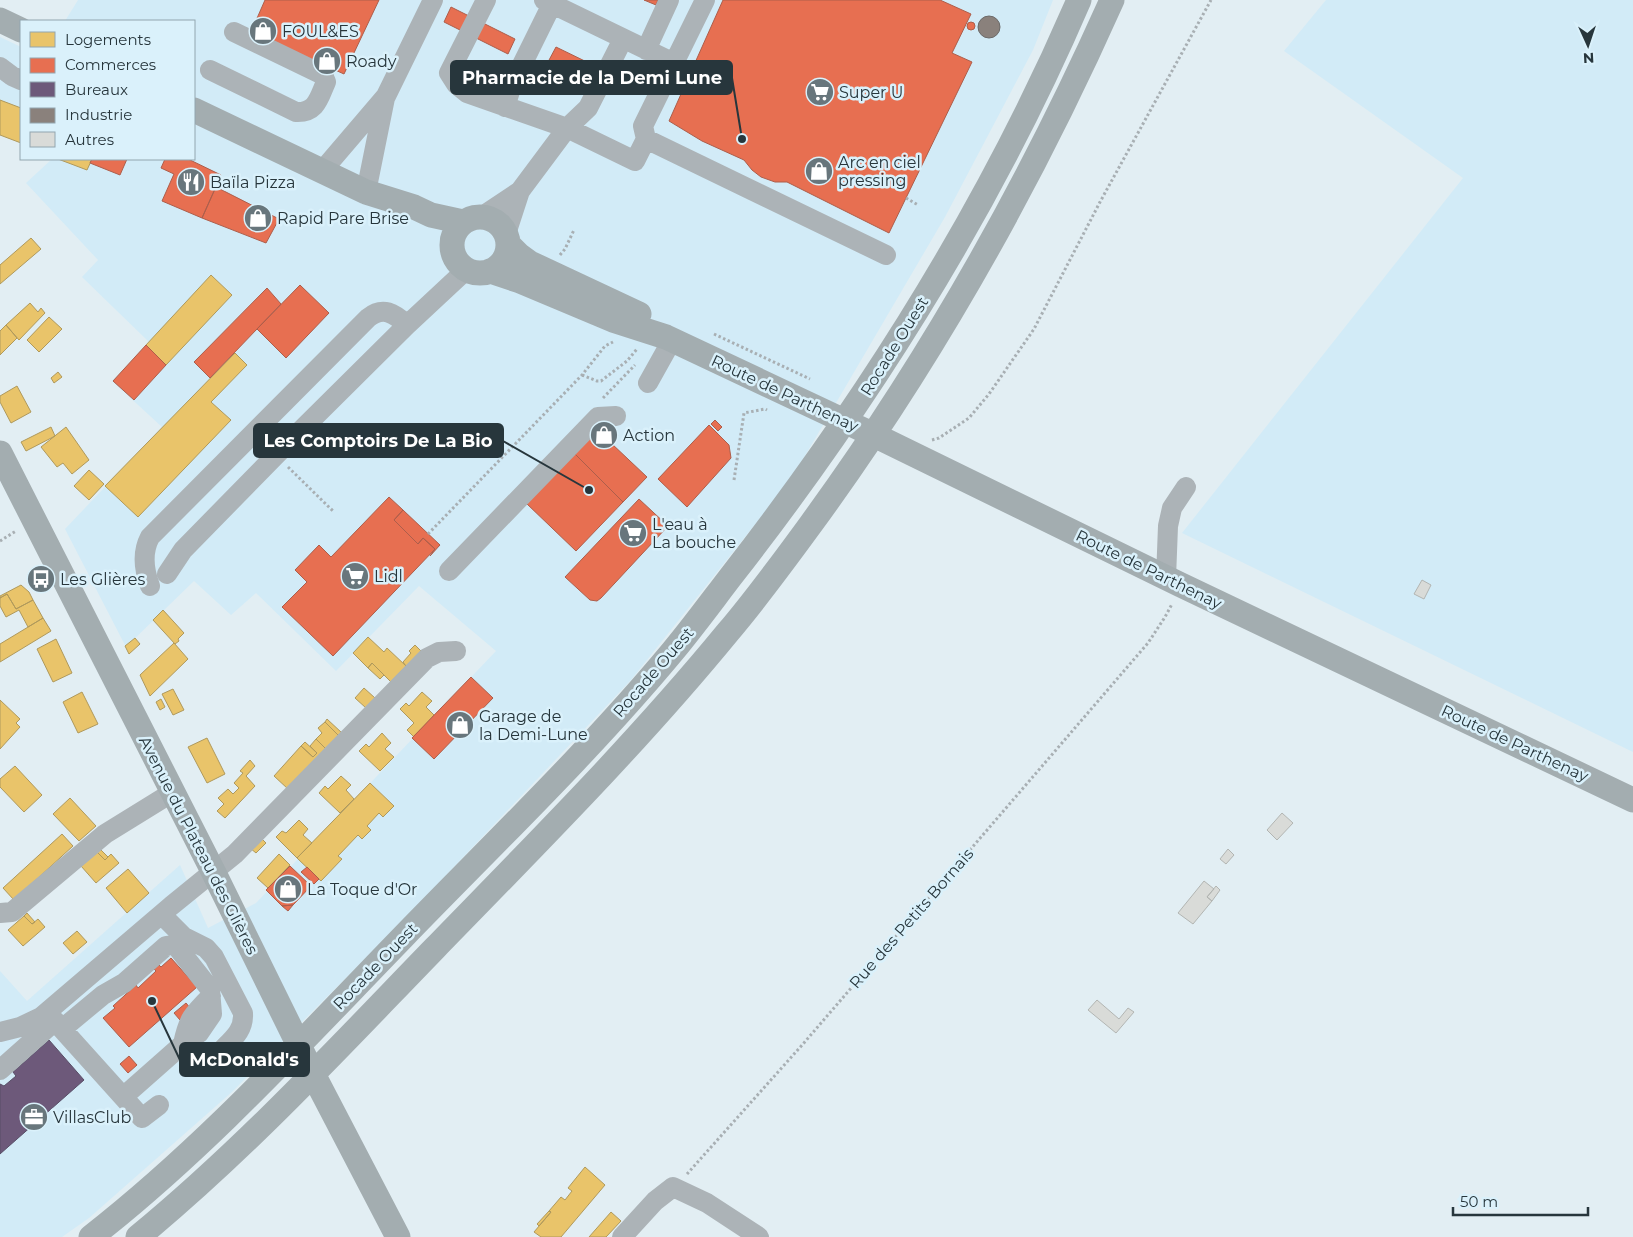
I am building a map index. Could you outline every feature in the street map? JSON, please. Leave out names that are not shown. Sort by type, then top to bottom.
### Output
[{"type":"main road","name":"Rocade Ouest","points":[[91,1237],[190,1152],[298,1044],[549,787],[606,727],[673,651],[771,525],[846,422],[913,318],[979,207],[1030,108],[1079,0]]},
{"type":"main road","name":"Rocade Ouest","points":[[138,1237],[240,1146],[313,1074],[629,746],[723,639],[787,557],[874,435],[938,333],[1017,196],[1065,104],[1112,0]]},
{"type":"main road","points":[[0,20],[20,30]]},
{"type":"main road","points":[[195,110],[366,192],[414,207],[431,215],[494,221],[501,226],[507,239],[507,253],[503,261],[478,271],[454,259],[451,248],[454,232],[472,219]]},
{"type":"main road","points":[[366,192],[403,219],[437,236],[451,248]]},
{"type":"main road","name":"Route de Parthenay","points":[[507,239],[519,255],[530,263],[637,312],[669,338]]},
{"type":"main road","name":"Route de Parthenay","points":[[478,271],[520,281],[614,320],[669,338],[1633,800]]},
{"type":"main road","name":"Avenue du Plateau des Glières","points":[[0,453],[214,873],[313,1074],[398,1237]]},
{"type":"street","points":[[366,192],[386,96],[433,0]]},
{"type":"street","points":[[486,0],[449,73],[456,84],[467,94],[567,128],[634,161],[646,139],[643,126],[704,0]]},
{"type":"street","points":[[646,50],[669,0]]},
{"type":"street","points":[[505,107],[512,84],[548,2],[604,20],[623,39],[674,63]]},
{"type":"street","points":[[210,70],[296,112],[305,112],[314,108],[326,82],[323,75],[234,32]]},
{"type":"street","points":[[507,239],[520,191],[567,128],[588,108],[623,39]]},
{"type":"street","points":[[0,67],[20,79]]},
{"type":"street","points":[[322,171],[386,96]]},
{"type":"street","points":[[646,139],[886,255]]},
{"type":"street","points":[[472,219],[520,191]]},
{"type":"street","points":[[167,574],[182,550],[407,325],[478,271]]},
{"type":"street","points":[[150,586],[147,578],[145,546],[150,536],[375,312],[384,311],[398,317],[407,325]]},
{"type":"street","points":[[648,383],[669,338]]},
{"type":"street","points":[[449,571],[598,417],[612,416]]},
{"type":"street","points":[[1174,581],[1168,526],[1172,508],[1186,487]]},
{"type":"street","points":[[0,1070],[55,1021],[163,913],[235,854],[427,658],[439,652],[456,652]]},
{"type":"street","points":[[0,913],[12,912],[105,834],[173,792]]},
{"type":"street","points":[[163,913],[168,921],[184,937],[206,948],[214,957],[243,1012],[244,1022],[240,1032],[222,1050]]},
{"type":"street","points":[[55,1021],[124,983],[166,946],[172,945],[177,947],[207,983],[210,989],[212,1014],[199,1032],[123,1097]]},
{"type":"street","points":[[0,1032],[20,1027],[41,1017],[55,1021],[142,1118],[159,1105]]},
{"type":"street","points":[[622,1237],[655,1201],[673,1187],[707,1203],[759,1237]]},
{"type":"path","points":[[906,451],[939,438],[969,418],[989,394],[1034,329],[1100,202],[1211,0]]},
{"type":"path","points":[[906,198],[918,205]]},
{"type":"path","points":[[559,256],[565,249],[574,230]]},
{"type":"path","points":[[428,534],[582,375],[605,346]]},
{"type":"path","points":[[582,375],[601,381],[621,366],[638,348],[644,352]]},
{"type":"path","points":[[612,416],[603,397],[639,361]]},
{"type":"path","points":[[734,480],[744,413],[765,408],[773,412]]},
{"type":"path","name":"Rue des Petits Bornais","points":[[673,1187],[680,1182],[803,1044],[1148,643],[1165,617],[1174,581]]},
{"type":"shaded area","points":[[78,0],[1053,0],[1033,50],[945,217],[792,478],[631,680],[402,922],[232,1092],[89,1218],[62,1237],[0,1237],[0,971],[27,1001],[180,865],[208,928],[256,903],[496,651],[419,586],[336,671],[256,593],[231,615],[194,581],[126,647],[65,529],[162,427],[112,381],[149,342],[82,277],[98,260],[26,183],[51,160],[195,160],[195,20],[66,20]]},
{"type":"shaded area","points":[[1326,0],[1633,0],[1633,752],[1182,533],[1463,178],[1284,51]]},
{"type":"shaded area","points":[[0,37],[20,47],[20,143],[0,134]]},
{"type":"building: Logements","points":[[0,100],[20,108],[20,143],[0,135]]},
{"type":"building: Logements","points":[[61,160],[92,160],[87,170]]},
{"type":"building: Logements","points":[[31,238],[41,249],[0,284],[0,265]]},
{"type":"building: Logements","points":[[211,275],[232,295],[166,365],[146,345]]},
{"type":"building: Logements","points":[[30,303],[38,312],[41,308],[45,313],[19,340],[6,325]]},
{"type":"building: Logements","points":[[49,317],[62,329],[39,352],[27,340]]},
{"type":"building: Logements","points":[[6,325],[17,338],[0,355],[0,331]]},
{"type":"building: Logements","points":[[235,353],[247,365],[211,402],[231,420],[138,517],[105,486]]},
{"type":"building: Logements","points":[[58,372],[62,377],[54,383],[51,378]]},
{"type":"building: Logements","points":[[17,386],[31,412],[11,423],[0,402],[0,396]]},
{"type":"building: Logements","points":[[51,427],[55,436],[26,451],[21,442]]},
{"type":"building: Logements","points":[[66,427],[89,460],[72,474],[63,463],[57,467],[41,447]]},
{"type":"building: Logements","points":[[89,470],[104,484],[89,500],[74,486]]},
{"type":"building: Logements","points":[[21,585],[29,592],[33,600],[16,609],[7,594],[0,598],[0,596]]},
{"type":"building: Logements","points":[[7,594],[16,609],[33,600],[43,618],[28,627],[19,610],[6,617],[0,606],[0,598]]},
{"type":"building: Logements","points":[[163,610],[184,633],[175,644],[153,620]]},
{"type":"building: Logements","points":[[43,618],[51,631],[0,662],[0,644]]},
{"type":"building: Logements","points":[[368,637],[384,652],[387,648],[406,666],[391,682],[372,663],[368,668],[353,653]]},
{"type":"building: Logements","points":[[135,638],[140,644],[129,654],[125,646]]},
{"type":"building: Logements","points":[[56,639],[72,673],[53,682],[37,649]]},
{"type":"building: Logements","points":[[174,643],[188,659],[150,696],[140,675]]},
{"type":"building: Logements","points":[[415,645],[421,651],[406,666],[403,662]]},
{"type":"building: Logements","points":[[372,663],[384,675],[380,679],[368,668]]},
{"type":"building: Logements","points":[[364,688],[375,698],[366,708],[355,698]]},
{"type":"building: Logements","points":[[173,689],[184,710],[173,715],[162,694]]},
{"type":"building: Logements","points":[[82,692],[98,724],[78,733],[63,702]]},
{"type":"building: Logements","points":[[422,692],[432,701],[426,707],[434,715],[414,737],[407,730],[414,723],[400,709],[406,703],[409,706]]},
{"type":"building: Logements","points":[[161,699],[165,707],[160,710],[156,702]]},
{"type":"building: Logements","points":[[0,700],[20,719],[16,723],[20,727],[0,749]]},
{"type":"building: Logements","points":[[327,719],[342,733],[339,736],[325,722]]},
{"type":"building: Logements","points":[[325,722],[339,736],[326,749],[316,739],[322,733],[318,728]]},
{"type":"building: Logements","points":[[382,733],[391,743],[385,749],[394,757],[380,771],[359,751],[366,744],[369,747]]},
{"type":"building: Logements","points":[[207,738],[225,774],[207,783],[188,747]]},
{"type":"building: Logements","points":[[316,739],[326,749],[288,789],[274,776],[301,746],[313,757],[317,753],[310,746]]},
{"type":"building: Logements","points":[[305,742],[317,753],[313,757],[301,746]]},
{"type":"building: Logements","points":[[250,760],[255,766],[246,776],[255,786],[225,818],[217,811],[224,804],[218,798],[228,789],[233,794],[239,788],[234,783],[243,773],[240,771]]},
{"type":"building: Logements","points":[[15,766],[42,795],[24,812],[0,787],[0,779]]},
{"type":"building: Logements","points":[[341,776],[351,785],[346,790],[354,799],[340,813],[319,793],[325,786],[328,789]]},
{"type":"building: Logements","points":[[370,783],[394,806],[383,817],[379,813],[367,826],[371,830],[362,839],[358,835],[338,856],[342,859],[321,881],[297,858]]},
{"type":"building: Logements","points":[[70,798],[96,826],[79,841],[53,814]]},
{"type":"building: Logements","points":[[299,820],[308,829],[303,835],[312,843],[297,858],[276,837],[282,831],[286,833]]},
{"type":"building: Logements","points":[[62,834],[73,846],[14,900],[3,888]]},
{"type":"building: Logements","points":[[260,837],[266,843],[256,853],[250,848]]},
{"type":"building: Logements","points":[[100,849],[108,857],[105,860],[97,852]]},
{"type":"building: Logements","points":[[97,852],[105,860],[111,854],[119,863],[96,883],[81,866]]},
{"type":"building: Logements","points":[[279,854],[290,865],[268,888],[257,878]]},
{"type":"building: Logements","points":[[128,869],[149,893],[127,913],[106,888]]},
{"type":"building: Logements","points":[[27,913],[35,922],[32,924],[24,916]]},
{"type":"building: Logements","points":[[24,916],[32,924],[38,919],[45,927],[23,946],[8,930]]},
{"type":"building: Logements","points":[[77,931],[87,942],[73,954],[63,943]]},
{"type":"building: Logements","points":[[585,1167],[605,1185],[561,1237],[541,1237],[534,1232],[561,1197],[565,1200],[572,1191],[568,1188]]},
{"type":"building: Logements","points":[[549,1211],[551,1212],[539,1226],[537,1224]]},
{"type":"building: Logements","points":[[611,1212],[621,1221],[606,1237],[589,1237]]},
{"type":"building: Commerces","points":[[265,0],[379,0],[344,74],[251,32]]},
{"type":"building: Commerces","points":[[644,0],[658,0],[656,5]]},
{"type":"building: Commerces","name":"Super U","points":[[723,0],[940,0],[971,14],[952,53],[972,62],[889,233],[787,182],[775,182],[761,177],[744,160],[702,141],[669,121]]},
{"type":"building: Commerces","points":[[451,7],[515,39],[508,54],[444,22]]},
{"type":"building: Commerces","points":[[971,22],[975,26],[971,30],[967,26]]},
{"type":"building: Commerces","points":[[556,47],[595,66],[588,81],[548,62]]},
{"type":"building: Commerces","points":[[92,160],[127,160],[120,175],[90,163]]},
{"type":"building: Commerces","points":[[165,160],[190,160],[221,175],[202,218],[162,201],[174,174],[161,168]]},
{"type":"building: Commerces","points":[[216,187],[279,219],[266,243],[202,218]]},
{"type":"building: Commerces","points":[[300,285],[329,313],[286,358],[257,329]]},
{"type":"building: Commerces","points":[[267,288],[281,304],[210,378],[194,362]]},
{"type":"building: Commerces","points":[[146,345],[166,365],[134,400],[113,381]]},
{"type":"building: Commerces","points":[[715,420],[722,427],[718,431],[711,424]]},
{"type":"building: Commerces","points":[[604,423],[618,435],[611,443],[647,477],[623,502],[574,453]]},
{"type":"building: Commerces","points":[[709,425],[729,445],[731,458],[687,507],[658,479]]},
{"type":"building: Commerces","points":[[574,453],[623,502],[576,551],[526,503]]},
{"type":"building: Commerces","name":"Lidl","points":[[389,497],[403,510],[394,520],[418,544],[423,538],[435,549],[333,656],[282,607],[307,582],[295,570],[319,545],[331,557]]},
{"type":"building: Commerces","points":[[639,499],[668,526],[601,598],[597,601],[590,600],[565,577]]},
{"type":"building: Commerces","points":[[403,510],[440,545],[430,556],[435,549],[423,538],[418,544],[394,520]]},
{"type":"building: Commerces","points":[[471,677],[493,698],[434,759],[412,738]]},
{"type":"building: Commerces","points":[[290,866],[311,886],[293,905],[282,906],[266,890]]},
{"type":"building: Commerces","points":[[307,867],[319,879],[314,884],[301,872]]},
{"type":"building: Commerces","points":[[293,905],[288,911],[282,906]]},
{"type":"building: Commerces","points":[[171,958],[197,987],[129,1047],[103,1018],[136,985],[138,988],[156,971],[154,969],[159,965],[161,967]]},
{"type":"building: Commerces","points":[[186,1003],[191,1009],[180,1020],[174,1013]]},
{"type":"building: Commerces","points":[[129,1056],[137,1065],[128,1073],[120,1064]]},
{"type":"building: Bureaux","points":[[49,1040],[84,1080],[0,1154],[0,1084],[4,1086],[16,1076],[13,1072]]},
{"type":"building: Industrie","points":[[985,16],[993,16],[1000,23],[1000,31],[993,38],[985,38],[978,31],[978,23]]},
{"type":"building: Autres","points":[[1422,580],[1431,585],[1424,599],[1414,594]]},
{"type":"building: Autres","points":[[1282,813],[1293,823],[1277,840],[1267,830]]},
{"type":"building: Autres","points":[[1228,849],[1234,855],[1226,864],[1220,859]]},
{"type":"building: Autres","points":[[1204,881],[1214,889],[1207,897],[1212,901],[1193,924],[1178,913]]},
{"type":"building: Autres","points":[[1216,886],[1220,890],[1212,901],[1207,897]]},
{"type":"building: Autres","points":[[1097,1000],[1119,1019],[1128,1008],[1134,1012],[1116,1033],[1088,1010]]},
{"type":"place","name":"FOUL&ES","points":[[263,31]]},
{"type":"place","name":"Roady","points":[[327,61]]},
{"type":"place","name":"Super U","points":[[820,92]]},
{"type":"place","name":"Pharmacie de la Demi Lune","points":[[742,139]]},
{"type":"place","name":"Arc en ciel pressing","points":[[819,171]]},
{"type":"place","name":"Baïla Pizza","points":[[191,182]]},
{"type":"place","name":"Rapid Pare Brise","points":[[258,218]]},
{"type":"place","name":"Action","points":[[604,435]]},
{"type":"place","name":"Les Comptoirs De La Bio","points":[[589,490]]},
{"type":"place","name":"L'eau à La bouche","points":[[633,533]]},
{"type":"place","name":"Lidl","points":[[355,576]]},
{"type":"place","name":"Les Glières","points":[[41,579]]},
{"type":"place","name":"Garage de la Demi-Lune","points":[[460,725]]},
{"type":"place","name":"La Toque d'Or","points":[[288,889]]},
{"type":"place","name":"McDonald's","points":[[152,1001]]},
{"type":"place","name":"VillasClub","points":[[34,1117]]}]
